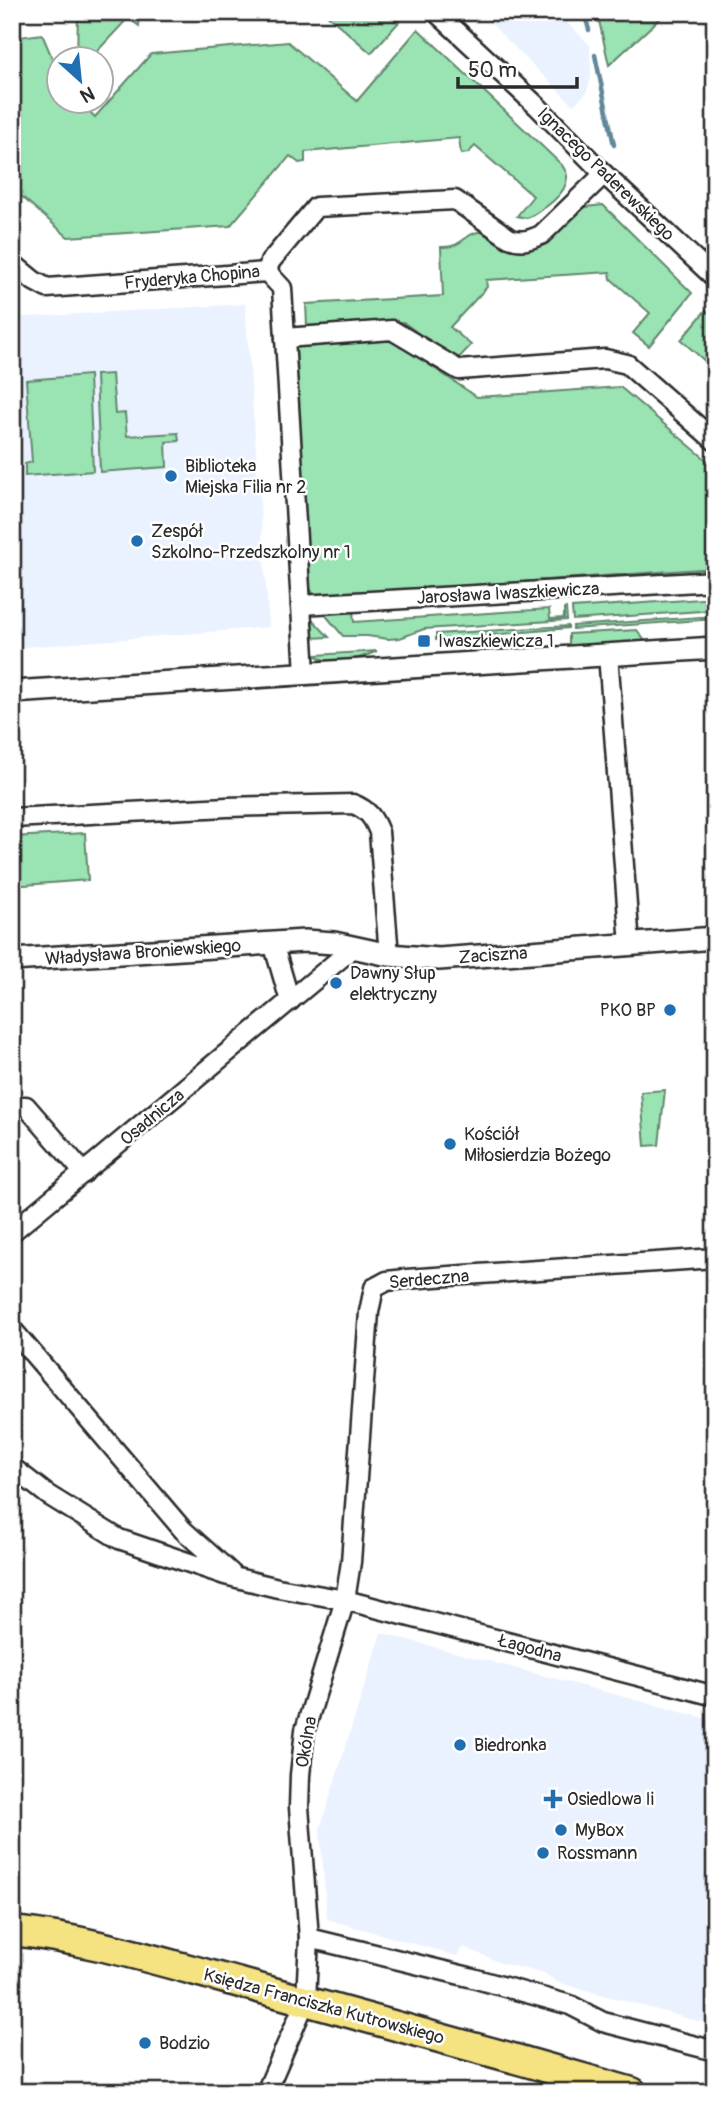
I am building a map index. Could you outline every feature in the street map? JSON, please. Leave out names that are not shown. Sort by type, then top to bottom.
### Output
[{"type":"main road","name":"Księdza Franciszka Kutrowskiego","points":[[12,1931],[44,1934],[108,1948],[306,2000],[632,2092]]},
{"type":"street","name":"Ignacego Paderewskiego","points":[[436,12],[715,278]]},
{"type":"street","name":"Fryderyka Chopina","points":[[12,263],[47,288],[267,272],[270,262],[316,207],[455,200],[509,237],[518,241],[529,240],[541,235],[604,174]]},
{"type":"street","points":[[267,272],[282,288],[305,673]]},
{"type":"street","points":[[285,338],[392,330],[459,370],[605,359],[620,361],[627,364],[715,441]]},
{"type":"street","name":"Jarosława Iwaszkiewicza","points":[[301,605],[715,581]]},
{"type":"street","points":[[12,692],[715,648]]},
{"type":"street","points":[[608,654],[630,945]]},
{"type":"street","points":[[12,818],[174,809],[353,804],[366,809],[373,817],[380,842],[389,955]]},
{"type":"street","name":"Zaciszna","points":[[353,948],[389,955],[439,959],[715,938]]},
{"type":"street","name":"Władysława Broniewskiego","points":[[12,960],[321,941],[353,948]]},
{"type":"street","points":[[273,943],[290,1001],[353,948]]},
{"type":"street","name":"Osadnicza","points":[[12,1232],[290,1001]]},
{"type":"street","points":[[12,1106],[26,1106],[84,1173]]},
{"type":"street","name":"Serdeczna","points":[[345,1600],[355,1514],[369,1312],[374,1288],[387,1281],[406,1279],[715,1258]]},
{"type":"street","points":[[12,1329],[183,1530],[236,1578]]},
{"type":"street","points":[[12,1467],[59,1502],[119,1539],[236,1578],[345,1600]]},
{"type":"street","name":"Łagodna","points":[[345,1600],[715,1696]]},
{"type":"street","name":"Okólna","points":[[306,2000],[309,1938],[299,1807],[300,1775],[305,1730],[345,1600]]},
{"type":"street","points":[[309,1938],[559,2002],[603,2022],[715,2051]]},
{"type":"street","points":[[266,2092],[306,2000]]},
{"type":"shaded area","points":[[479,12],[556,12],[590,45],[591,77],[586,94],[573,105]]},
{"type":"shaded area","name":"Zespół Szkolno-Przedszkolny nr 1","points":[[245,304],[269,627],[12,648],[12,318]]},
{"type":"shaded area","points":[[381,1633],[715,1721],[715,2026],[557,1982],[546,1974],[501,1963],[464,1947],[457,1956],[327,1919],[320,1829]]},
{"type":"green space","points":[[78,12],[140,12],[139,26],[128,18],[102,46],[77,46]]},
{"type":"green space","points":[[324,12],[389,12],[399,22],[371,53]]},
{"type":"green space","points":[[597,12],[667,12],[609,65]]},
{"type":"green space","points":[[418,29],[562,165],[567,175],[566,183],[558,196],[546,207],[527,218],[517,216],[533,196],[475,146],[468,153],[461,154],[459,138],[305,152],[305,162],[299,163],[290,156],[230,226],[68,237],[12,188],[12,90],[15,87],[12,38],[42,34],[47,46],[46,116],[116,116],[116,93],[151,54],[288,42],[357,101]]},
{"type":"green space","points":[[603,205],[692,293],[649,346],[633,333],[650,313],[611,279],[610,272],[486,280],[487,287],[450,327],[471,345],[456,361],[403,322],[307,326],[306,304],[443,296],[441,247],[454,245],[479,232],[493,236],[517,251],[526,251],[549,239],[577,210]]},
{"type":"green space","points":[[706,310],[715,318],[715,370],[681,340]]},
{"type":"green space","points":[[391,339],[477,397],[620,387],[709,462],[715,456],[715,568],[318,596],[313,594],[310,588],[294,354],[296,347],[303,344]]},
{"type":"green space","points":[[112,374],[115,414],[125,413],[127,436],[178,433],[179,441],[166,442],[167,467],[100,472],[96,375]]},
{"type":"green space","points":[[89,375],[93,471],[25,476],[25,464],[32,462],[26,380]]},
{"type":"green space","points":[[715,598],[715,610],[573,620],[572,608]]},
{"type":"green space","points":[[566,608],[567,620],[424,629],[400,638],[388,639],[343,636],[323,612],[353,610],[354,622],[549,609],[550,619],[564,618]]},
{"type":"green space","points":[[715,616],[715,619],[573,629],[573,626]]},
{"type":"green space","points":[[312,619],[329,637],[310,638]]},
{"type":"green space","points":[[568,628],[436,640],[436,634]]},
{"type":"green space","points":[[637,630],[645,641],[569,646],[569,634]]},
{"type":"green space","points":[[498,639],[506,649],[468,644]]},
{"type":"green space","points":[[377,651],[337,662],[315,655]]},
{"type":"green space","points":[[85,833],[88,880],[12,886],[12,837]]},
{"type":"green space","points":[[665,1090],[659,1145],[645,1146],[641,1092]]},
{"type":"waterway","points":[[584,12],[589,30]]},
{"type":"waterway","points":[[595,55],[614,145]]},
{"type":"place","name":"Biblioteka Miejska Filia nr 2","points":[[171,476]]},
{"type":"place","name":"Zespół Szkolno-Przedszkolny nr 1","points":[[137,541]]},
{"type":"place","name":"Iwaszkiewicza 1","points":[[424,641]]},
{"type":"place","name":"Dawny Słup elektryczny","points":[[336,983]]},
{"type":"place","name":"PKO BP","points":[[670,1010]]},
{"type":"place","name":"Kościół Miłosierdzia Bożego","points":[[450,1144]]},
{"type":"place","name":"Biedronka","points":[[460,1745]]},
{"type":"place","name":"Osiedlowa Ii","points":[[553,1799]]},
{"type":"place","name":"MyBox","points":[[561,1830]]},
{"type":"place","name":"Rossmann","points":[[543,1853]]},
{"type":"place","name":"Bodzio","points":[[145,2043]]}]
